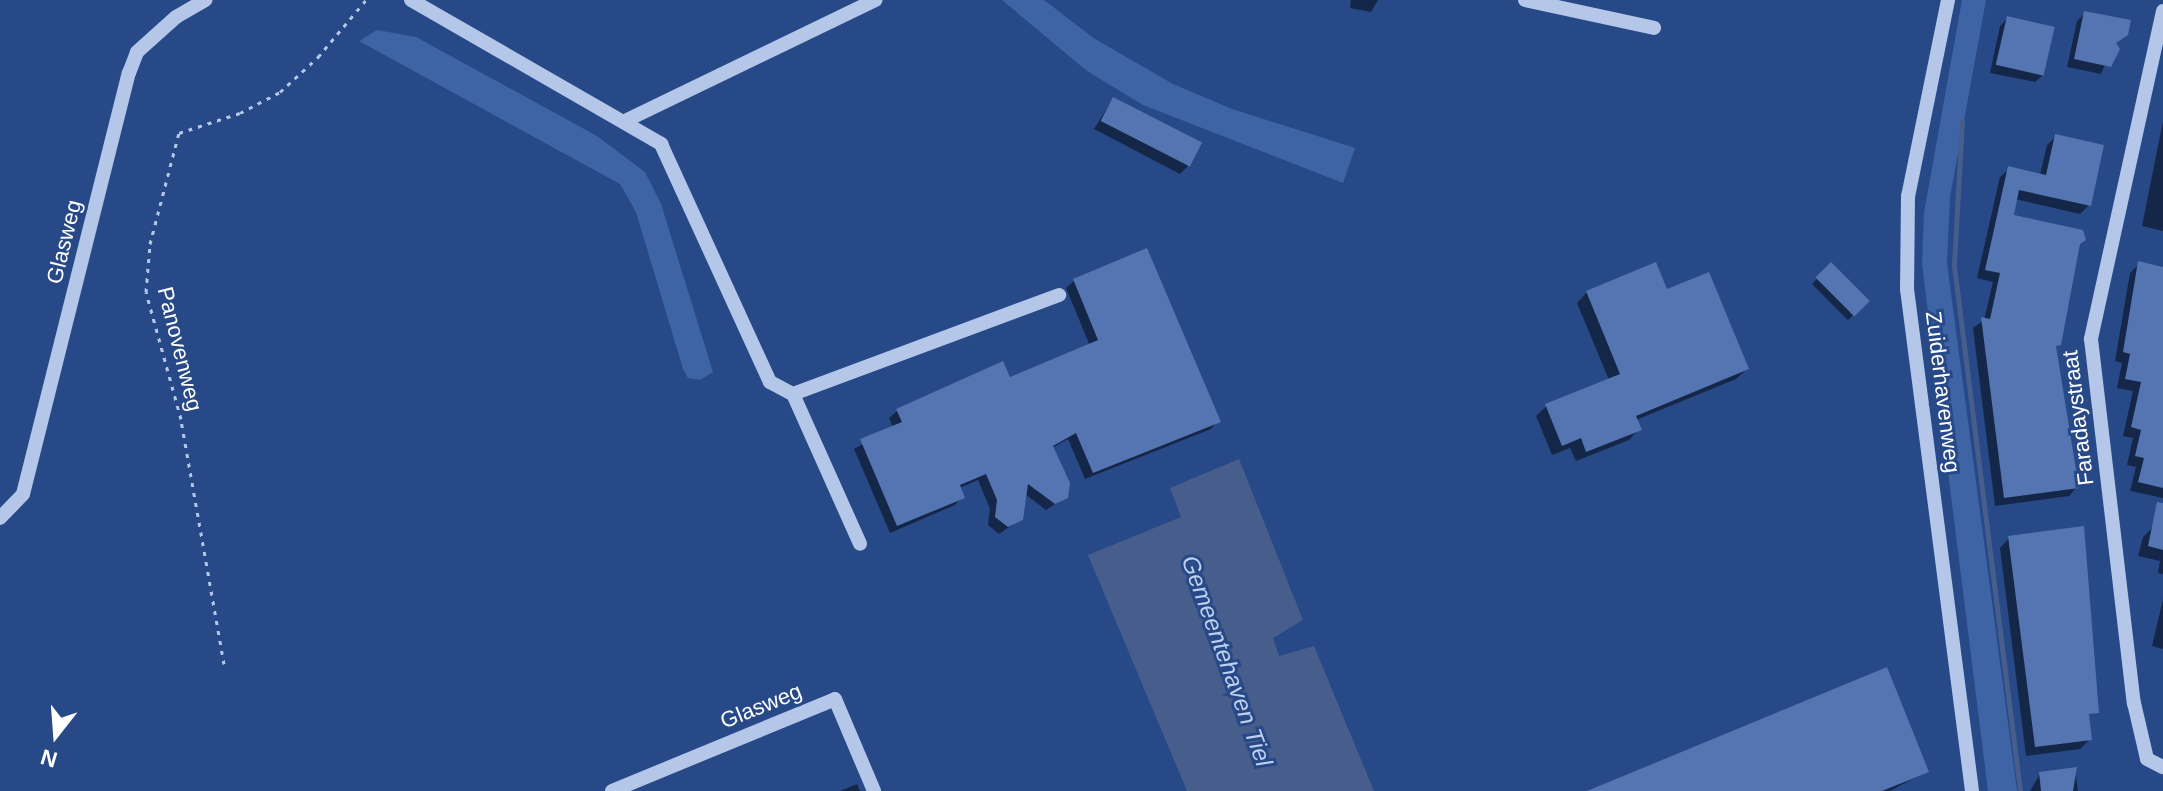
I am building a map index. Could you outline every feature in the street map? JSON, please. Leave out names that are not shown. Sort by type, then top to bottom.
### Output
[{"type":"street","name":"Glasweg","points":[[0,518],[23,494],[129,73],[137,52],[176,17],[205,0]]},
{"type":"street","points":[[411,0],[627,120],[661,144],[770,382],[793,394],[860,544]]},
{"type":"street","points":[[627,120],[875,0]]},
{"type":"street","points":[[1525,0],[1654,28]]},
{"type":"street","name":"Zuiderhavenweg","points":[[1948,0],[1908,196],[1907,289],[1972,791]]},
{"type":"street","name":"Faradaystraat","points":[[2163,11],[2091,339],[2134,703],[2147,759],[2163,767]]},
{"type":"street","points":[[793,394],[1059,295]]},
{"type":"street","name":"Glasweg","points":[[612,791],[835,699],[874,791]]},
{"type":"path","name":"Panovenweg","points":[[224,664],[181,419],[146,292],[150,244],[179,133],[240,113],[280,92],[366,0]]},
{"type":"shaded area","points":[[1002,0],[1044,0],[1095,39],[1173,84],[1232,109],[1355,148],[1343,183],[1143,105],[1087,71]]},
{"type":"shaded area","points":[[1962,0],[1986,0],[1950,197],[1947,263],[2017,791],[1988,791],[1922,264],[1924,213]]},
{"type":"shaded area","points":[[377,30],[416,37],[597,136],[645,172],[661,204],[713,372],[700,380],[688,378],[683,369],[636,212],[620,184],[359,41]]},
{"type":"water","name":"Gemeentehaven Tiel","points":[[1239,459],[1303,620],[1273,638],[1279,656],[1314,646],[1374,791],[1187,791],[1088,555],[1181,517],[1170,488]]},
{"type":"building","points":[[2084,11],[2131,20],[2128,35],[2116,43],[2120,49],[2111,67],[2074,59]]},
{"type":"building","points":[[2007,16],[2055,27],[2043,76],[1996,65]]},
{"type":"building","points":[[1113,97],[1202,142],[1190,166],[1101,121]]},
{"type":"building","points":[[2055,134],[2104,145],[2091,206],[2019,190],[2014,215],[2083,230],[2086,240],[2080,244],[2061,345],[2056,346],[2079,488],[2004,498],[1981,317],[1990,319],[2000,273],[1985,270],[2008,166],[2046,175]]},
{"type":"building","points":[[1147,248],[1221,422],[1093,473],[1076,433],[1053,446],[1070,483],[1068,498],[1055,504],[1028,484],[1023,520],[1008,527],[995,517],[997,500],[986,474],[960,485],[965,498],[897,526],[860,439],[902,422],[896,409],[1003,361],[1010,377],[1098,340],[1073,279]]},
{"type":"building","points":[[2138,261],[2163,267],[2163,488],[2138,482],[2144,458],[2135,456],[2141,430],[2131,427],[2141,382],[2125,379],[2130,354],[2123,352]]},
{"type":"building","points":[[1656,262],[1667,289],[1709,272],[1749,369],[1636,416],[1642,430],[1586,452],[1581,438],[1562,446],[1545,404],[1620,374],[1586,291]]},
{"type":"building","points":[[1831,262],[1870,301],[1854,316],[1815,278]]},
{"type":"building","points":[[2157,502],[2163,503],[2163,550],[2148,546]]},
{"type":"building","points":[[2084,526],[2099,713],[2089,714],[2092,740],[2035,747],[2008,536]]},
{"type":"building","points":[[1887,667],[1929,772],[1882,791],[1587,791]]},
{"type":"building","points":[[2077,767],[2073,791],[2041,791],[2039,772]]},
{"type":"waterway","points":[[1962,121],[1954,266],[2020,791]]}]
